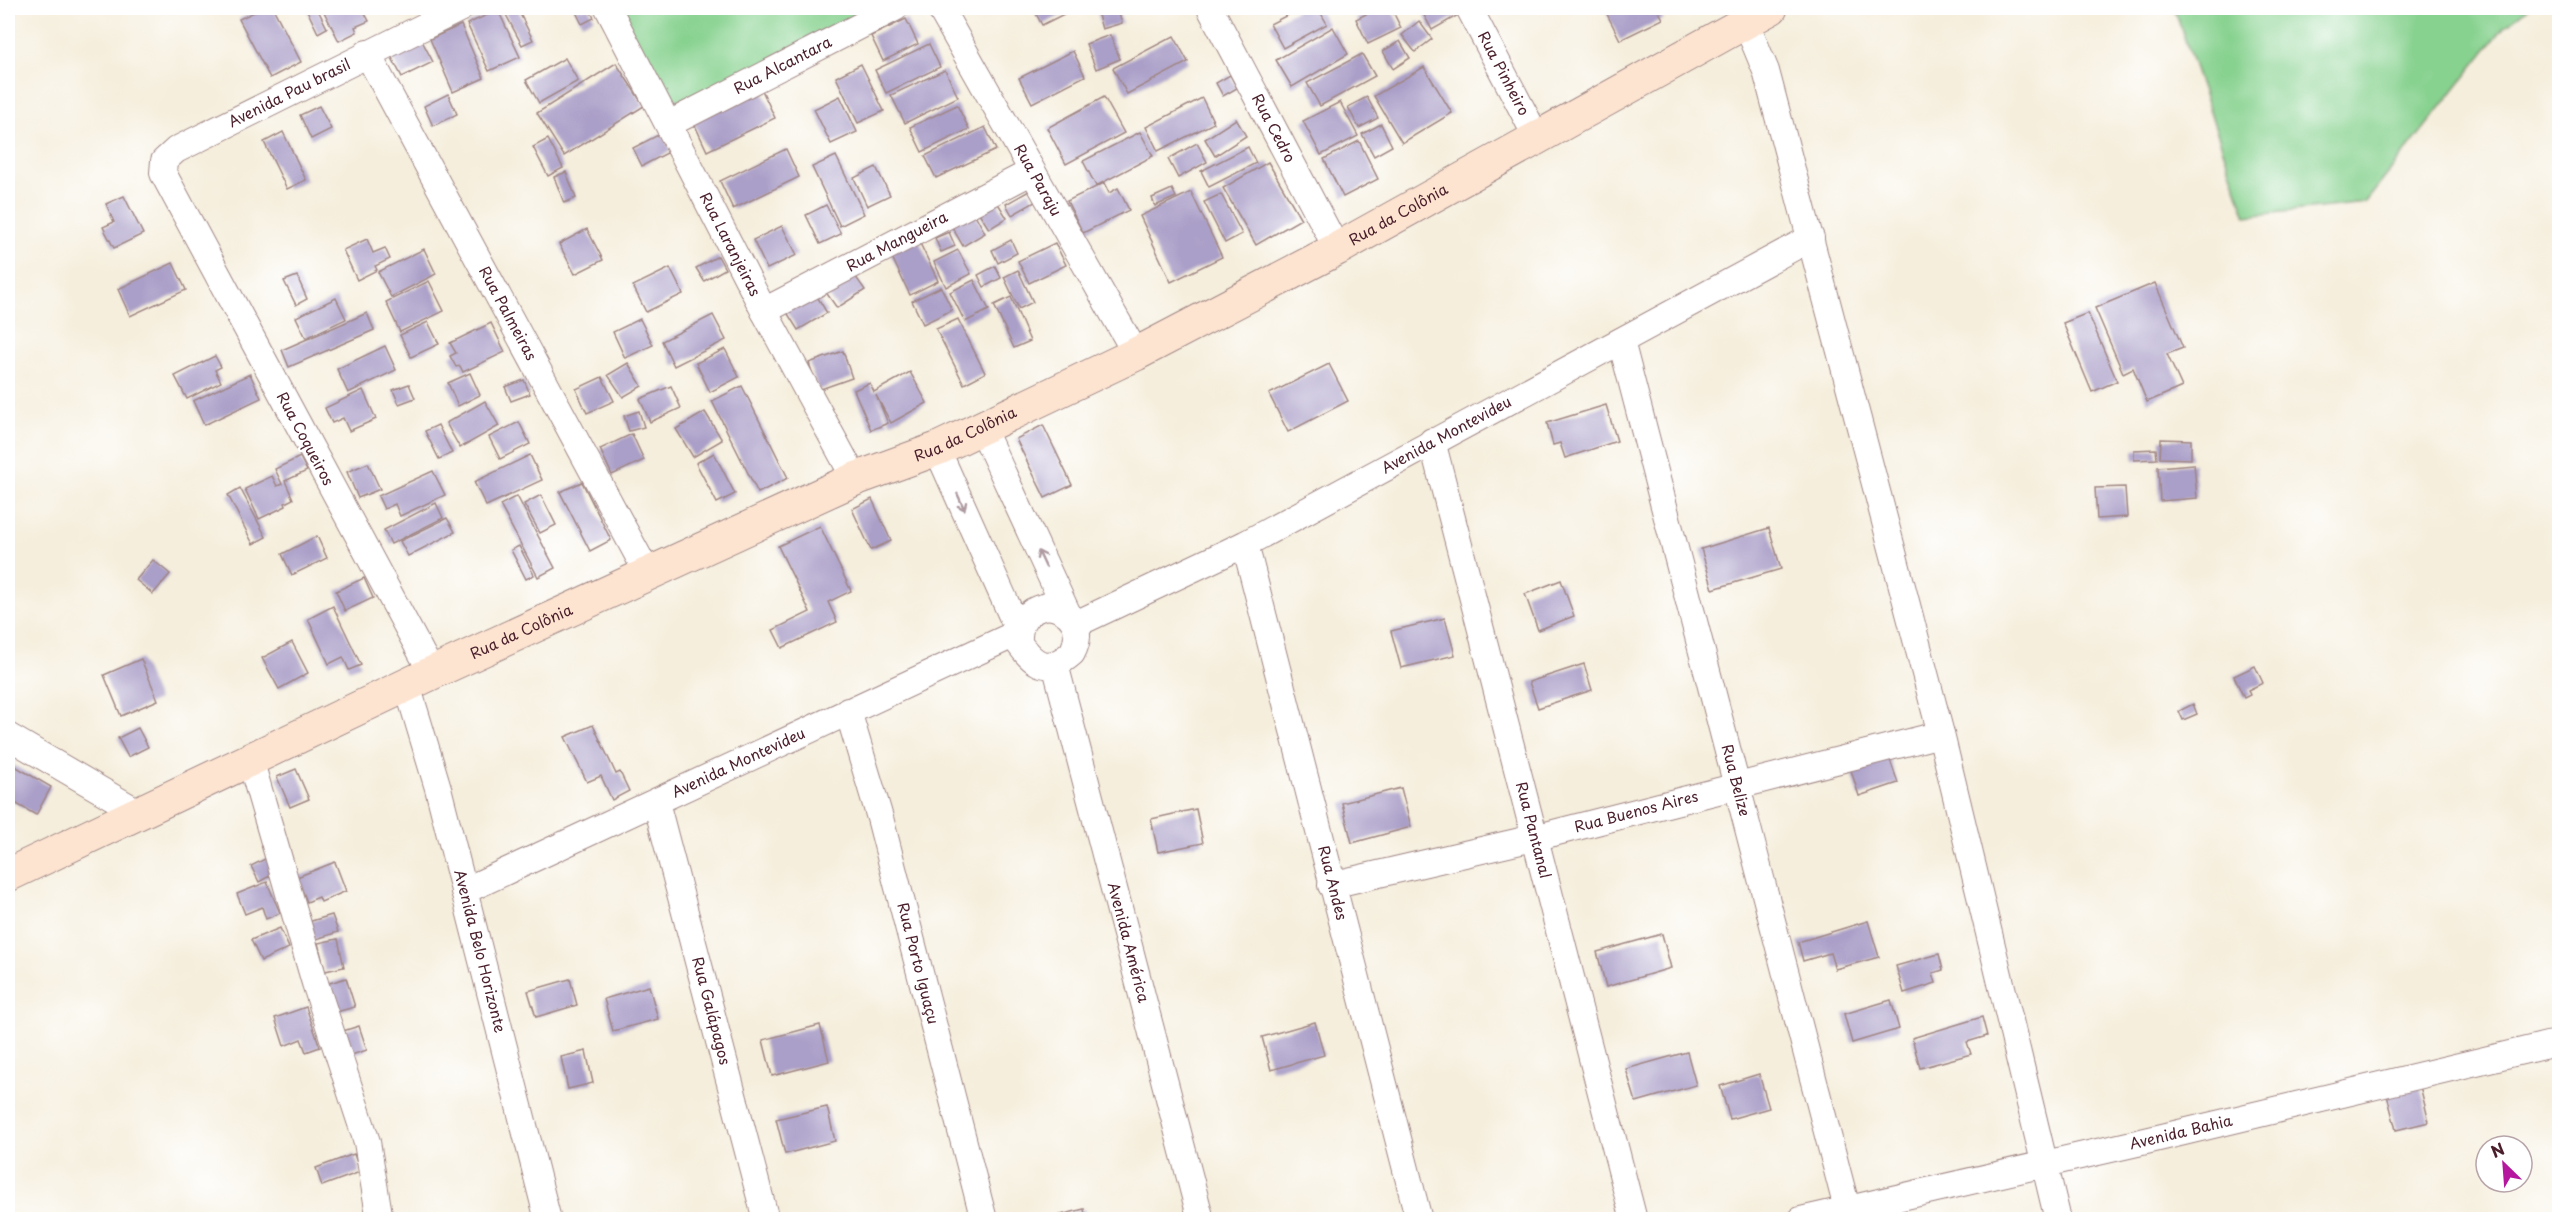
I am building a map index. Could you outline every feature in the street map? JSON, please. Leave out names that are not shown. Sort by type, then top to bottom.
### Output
[{"type":"main road","name":"Rua da Colônia","points":[[8,875],[419,679],[855,479],[937,449],[1136,354],[1337,249],[1537,138],[1753,12]]},
{"type":"street","name":"Avenida Pau brasil","points":[[179,205],[163,173],[164,161],[176,150],[461,8]]},
{"type":"street","name":"Rua Laranjeiras","points":[[608,8],[764,311],[855,479]]},
{"type":"street","name":"Rua Alcantara","points":[[669,124],[895,8]]},
{"type":"street","name":"Rua Paraju","points":[[940,8],[1136,354]]},
{"type":"street","name":"Rua Cedro","points":[[1210,8],[1337,249]]},
{"type":"street","name":"Rua Pinheiro","points":[[1469,8],[1537,138]]},
{"type":"street","points":[[1753,12],[1941,734],[2046,1162],[2058,1220]]},
{"type":"street","name":"Rua Palmeiras","points":[[367,53],[648,574]]},
{"type":"street","name":"Rua Mangueira","points":[[764,311],[1031,172]]},
{"type":"street","name":"Rua Coqueiros","points":[[179,205],[419,679]]},
{"type":"street","name":"Avenida Montevideu","points":[[1071,618],[1245,544],[1811,238]]},
{"type":"street","name":"Rua Belize","points":[[1621,341],[1848,1214]]},
{"type":"street","points":[[937,449],[1016,634],[1029,658],[1046,665],[1055,664],[1072,653],[1077,644],[1071,618],[982,428]]},
{"type":"street","name":"Rua Pantanal","points":[[1432,441],[1634,1220]]},
{"type":"street","name":"Rua Andes","points":[[1245,544],[1419,1220]]},
{"type":"street","points":[[1016,634],[1028,614],[1037,608],[1057,607],[1071,618]]},
{"type":"street","name":"Avenida Montevideu","points":[[464,891],[1016,634]]},
{"type":"street","name":"Avenida América","points":[[1055,664],[1201,1220]]},
{"type":"street","name":"Avenida Belo Horizonte","points":[[419,679],[438,788],[548,1220]]},
{"type":"street","name":"Rua Porto Iguaçu","points":[[848,711],[880,818],[984,1220]]},
{"type":"street","name":"Rua Buenos Aires","points":[[1331,885],[1534,838],[1941,734]]},
{"type":"street","points":[[8,736],[138,813]]},
{"type":"street","points":[[250,759],[321,1005],[361,1120],[372,1164],[380,1220]]},
{"type":"street","name":"Rua Galápagos","points":[[656,802],[766,1220]]},
{"type":"street","name":"Avenida Bahia","points":[[1801,1220],[1848,1214],[2046,1162],[2559,1042]]},
{"type":"green space","points":[[618,8],[881,8],[688,101],[680,101],[666,96]]},
{"type":"green space","points":[[2174,8],[2529,8],[2504,27],[2365,203],[2246,216]]},
{"type":"building","points":[[263,8],[273,8],[301,62],[270,78],[239,19]]},
{"type":"building","points":[[306,8],[317,8],[327,28],[318,33]]},
{"type":"building","points":[[322,8],[362,8],[369,21],[355,27],[357,32],[339,41]]},
{"type":"building","points":[[517,8],[533,40],[522,45],[504,11]]},
{"type":"building","points":[[574,8],[589,8],[594,18],[582,24]]},
{"type":"building","points":[[1033,8],[1068,8],[1070,11],[1042,25]]},
{"type":"building","points":[[1096,8],[1117,8],[1122,23],[1102,29]]},
{"type":"building","points":[[1301,8],[1318,8],[1327,24],[1283,48],[1270,24]]},
{"type":"building","points":[[1378,8],[1391,8],[1401,28],[1368,44],[1356,19]]},
{"type":"building","points":[[1439,8],[1457,8],[1460,14],[1432,30],[1424,15]]},
{"type":"building","points":[[1604,8],[1657,8],[1663,19],[1620,40]]},
{"type":"building","points":[[498,10],[520,57],[489,71],[467,24]]},
{"type":"building","points":[[906,19],[918,44],[883,61],[871,36]]},
{"type":"building","points":[[1419,21],[1432,39],[1415,52],[1402,35]]},
{"type":"building","points":[[461,25],[484,78],[453,92],[430,39]]},
{"type":"building","points":[[1333,27],[1348,54],[1292,87],[1276,60]]},
{"type":"building","points":[[1110,35],[1120,59],[1096,69],[1086,44]]},
{"type":"building","points":[[1174,36],[1188,62],[1127,94],[1113,68]]},
{"type":"building","points":[[420,37],[433,62],[402,77],[389,52]]},
{"type":"building","points":[[1400,41],[1410,58],[1393,69],[1383,51]]},
{"type":"building","points":[[929,44],[940,67],[886,93],[875,70]]},
{"type":"building","points":[[1073,51],[1085,76],[1032,103],[1019,78]]},
{"type":"building","points":[[1362,54],[1375,76],[1320,106],[1307,83]]},
{"type":"building","points":[[565,58],[578,81],[539,103],[526,80]]},
{"type":"building","points":[[616,63],[644,106],[564,156],[537,113]]},
{"type":"building","points":[[861,64],[884,111],[858,123],[836,77]]},
{"type":"building","points":[[1424,67],[1452,113],[1402,143],[1374,96]]},
{"type":"building","points":[[945,70],[958,97],[905,123],[891,95]]},
{"type":"building","points":[[1230,75],[1237,88],[1223,96],[1216,83]]},
{"type":"building","points":[[761,88],[775,118],[707,151],[693,121]]},
{"type":"building","points":[[448,94],[457,114],[433,126],[424,106]]},
{"type":"building","points":[[840,96],[857,132],[831,144],[814,109]]},
{"type":"building","points":[[1104,97],[1124,133],[1066,164],[1047,128]]},
{"type":"building","points":[[1367,97],[1378,118],[1359,128],[1348,107]]},
{"type":"building","points":[[1202,98],[1214,123],[1158,151],[1146,127]]},
{"type":"building","points":[[1340,102],[1358,136],[1321,155],[1303,121]]},
{"type":"building","points":[[957,105],[969,129],[922,152],[910,127]]},
{"type":"building","points":[[319,106],[331,129],[311,139],[300,115]]},
{"type":"building","points":[[1236,119],[1246,136],[1215,156],[1205,139]]},
{"type":"building","points":[[1381,124],[1392,146],[1374,156],[1362,134]]},
{"type":"building","points":[[985,127],[996,150],[936,178],[925,156]]},
{"type":"building","points":[[283,132],[306,180],[287,189],[264,142]]},
{"type":"building","points":[[1140,132],[1153,156],[1096,186],[1083,161]]},
{"type":"building","points":[[662,133],[671,151],[642,166],[633,148]]},
{"type":"building","points":[[548,139],[563,168],[548,176],[533,147]]},
{"type":"building","points":[[1359,141],[1378,179],[1343,197],[1324,159]]},
{"type":"building","points":[[1197,143],[1207,162],[1178,178],[1168,159]]},
{"type":"building","points":[[1248,147],[1256,163],[1209,187],[1201,171]]},
{"type":"building","points":[[786,149],[799,177],[733,209],[720,181]]},
{"type":"building","points":[[836,156],[864,214],[840,226],[812,167]]},
{"type":"building","points":[[1268,162],[1301,219],[1256,245],[1223,188]]},
{"type":"building","points":[[876,167],[890,195],[867,206],[854,178]]},
{"type":"building","points":[[566,172],[576,198],[564,203],[554,177]]},
{"type":"building","points":[[1104,183],[1109,193],[1118,188],[1129,210],[1083,233],[1067,201]]},
{"type":"building","points":[[1172,189],[1176,197],[1155,206],[1152,198]]},
{"type":"building","points":[[1029,191],[1035,202],[1012,215],[1006,204]]},
{"type":"building","points":[[1191,192],[1222,257],[1171,282],[1140,216]]},
{"type":"building","points":[[1221,194],[1242,234],[1225,243],[1204,202]]},
{"type":"building","points":[[124,196],[143,234],[114,248],[103,227],[114,222],[106,204]]},
{"type":"building","points":[[994,197],[1007,218],[989,229],[976,208]]},
{"type":"building","points":[[826,205],[841,234],[820,244],[806,215]]},
{"type":"building","points":[[972,209],[985,233],[963,246],[949,222]]},
{"type":"building","points":[[782,226],[797,255],[767,269],[753,240]]},
{"type":"building","points":[[587,229],[603,260],[575,274],[559,244]]},
{"type":"building","points":[[949,232],[955,246],[941,252],[935,238]]},
{"type":"building","points":[[917,237],[938,281],[910,295],[889,251]]},
{"type":"building","points":[[367,239],[373,253],[385,248],[390,259],[375,266],[377,270],[357,280],[343,250]]},
{"type":"building","points":[[1011,240],[1017,253],[998,263],[992,250]]},
{"type":"building","points":[[1055,243],[1066,265],[1029,283],[1018,261]]},
{"type":"building","points":[[424,249],[436,274],[391,297],[378,272]]},
{"type":"building","points":[[958,250],[971,274],[946,287],[934,262]]},
{"type":"building","points":[[718,256],[725,269],[704,281],[696,268]]},
{"type":"building","points":[[173,263],[186,290],[130,316],[118,289]]},
{"type":"building","points":[[995,266],[1001,278],[984,287],[978,275]]},
{"type":"building","points":[[670,268],[683,294],[646,312],[633,286]]},
{"type":"building","points":[[1018,270],[1033,302],[1019,309],[1004,277]]},
{"type":"building","points":[[853,273],[865,290],[837,308],[825,291]]},
{"type":"building","points":[[297,276],[307,299],[296,305],[284,281]]},
{"type":"building","points":[[974,280],[989,310],[965,322],[950,292]]},
{"type":"building","points":[[429,281],[444,311],[400,332],[386,302]]},
{"type":"building","points":[[2155,283],[2183,348],[2167,354],[2182,387],[2147,402],[2133,368],[2123,373],[2095,308]]},
{"type":"building","points":[[941,287],[952,310],[923,324],[912,301]]},
{"type":"building","points":[[812,288],[827,313],[798,330],[783,306]]},
{"type":"building","points":[[1011,297],[1030,341],[1014,348],[994,305]]},
{"type":"building","points":[[336,298],[346,319],[306,338],[296,317]]},
{"type":"building","points":[[367,313],[374,330],[289,367],[282,350]]},
{"type":"building","points":[[2088,313],[2117,381],[2092,392],[2063,323]]},
{"type":"building","points":[[713,315],[726,340],[674,366],[662,341]]},
{"type":"building","points":[[640,319],[653,345],[625,358],[613,332]]},
{"type":"building","points":[[958,319],[985,373],[964,384],[936,329]]},
{"type":"building","points":[[428,322],[439,344],[411,357],[400,335]]},
{"type":"building","points":[[491,323],[505,352],[463,372],[460,366],[456,367],[450,356],[456,353],[450,343]]},
{"type":"building","points":[[385,346],[396,370],[348,393],[337,369]]},
{"type":"building","points":[[725,349],[739,377],[710,392],[696,363]]},
{"type":"building","points":[[843,351],[852,378],[818,390],[809,363]]},
{"type":"building","points":[[215,356],[221,367],[215,370],[221,382],[187,399],[175,376]]},
{"type":"building","points":[[628,363],[642,386],[623,397],[608,375]]},
{"type":"building","points":[[1329,364],[1348,401],[1288,432],[1269,394]]},
{"type":"building","points":[[910,372],[927,403],[891,423],[876,395],[888,423],[871,430],[854,390],[870,383],[874,392]]},
{"type":"building","points":[[470,373],[480,395],[458,406],[448,383]]},
{"type":"building","points":[[250,374],[261,398],[204,425],[193,401]]},
{"type":"building","points":[[602,377],[614,401],[587,413],[576,389]]},
{"type":"building","points":[[524,380],[530,394],[511,401],[505,387]]},
{"type":"building","points":[[409,384],[415,398],[399,404],[393,390]]},
{"type":"building","points":[[671,386],[681,408],[650,422],[640,399]]},
{"type":"building","points":[[742,386],[788,478],[758,493],[712,401]]},
{"type":"building","points":[[363,390],[376,419],[349,431],[343,418],[332,423],[325,408]]},
{"type":"building","points":[[485,401],[499,426],[460,448],[446,423]]},
{"type":"building","points":[[1606,405],[1617,441],[1565,458],[1560,443],[1553,445],[1547,423]]},
{"type":"building","points":[[639,411],[644,427],[629,431],[624,416]]},
{"type":"building","points":[[705,412],[722,440],[693,457],[676,429]]},
{"type":"building","points":[[519,422],[530,444],[500,459],[489,437]]},
{"type":"building","points":[[438,425],[452,453],[439,459],[425,431]]},
{"type":"building","points":[[1043,425],[1072,485],[1045,498],[1016,439]]},
{"type":"building","points":[[632,434],[644,460],[612,475],[600,449]]},
{"type":"building","points":[[2161,439],[2191,440],[2191,459],[2160,458]]},
{"type":"building","points":[[2156,449],[2157,459],[2134,460],[2134,450]]},
{"type":"building","points":[[714,453],[735,494],[717,503],[696,463]]},
{"type":"building","points":[[530,455],[542,480],[486,506],[474,482]]},
{"type":"building","points":[[300,457],[307,471],[285,481],[293,499],[285,503],[286,506],[259,519],[245,489],[272,476],[277,486],[282,484],[275,469]]},
{"type":"building","points":[[368,463],[380,489],[358,498],[347,472]]},
{"type":"building","points":[[2194,464],[2197,498],[2160,501],[2158,467]]},
{"type":"building","points":[[433,471],[445,495],[400,516],[395,504],[384,509],[378,496]]},
{"type":"building","points":[[582,482],[611,540],[590,551],[560,492]]},
{"type":"building","points":[[2125,487],[2127,517],[2097,519],[2095,488]]},
{"type":"building","points":[[240,488],[266,537],[253,544],[228,495]]},
{"type":"building","points":[[541,495],[556,525],[540,533],[524,504]]},
{"type":"building","points":[[517,496],[555,568],[538,577],[500,505]]},
{"type":"building","points":[[872,499],[891,541],[871,550],[852,509]]},
{"type":"building","points":[[436,503],[443,518],[391,544],[384,530]]},
{"type":"building","points":[[447,518],[455,532],[408,556],[400,541]]},
{"type":"building","points":[[820,526],[851,591],[828,602],[837,622],[782,648],[773,630],[810,612],[778,546]]},
{"type":"building","points":[[1769,528],[1781,569],[1713,589],[1701,549]]},
{"type":"building","points":[[317,536],[327,558],[292,575],[282,554]]},
{"type":"building","points":[[519,546],[534,575],[526,579],[511,550]]},
{"type":"building","points":[[153,560],[170,574],[153,594],[136,580]]},
{"type":"building","points":[[364,578],[373,598],[345,611],[336,591]]},
{"type":"building","points":[[1561,580],[1574,616],[1538,630],[1525,594]]},
{"type":"building","points":[[333,606],[361,665],[349,670],[343,657],[329,664],[308,619]]},
{"type":"building","points":[[1445,618],[1455,655],[1401,668],[1391,631]]},
{"type":"building","points":[[292,642],[308,673],[279,689],[262,658]]},
{"type":"building","points":[[141,659],[158,700],[121,716],[104,675]]},
{"type":"building","points":[[1584,664],[1592,690],[1538,708],[1529,682]]},
{"type":"building","points":[[2255,666],[2263,683],[2248,690],[2250,695],[2244,698],[2234,676]]},
{"type":"building","points":[[2193,704],[2197,714],[2183,720],[2179,711]]},
{"type":"building","points":[[593,725],[616,774],[620,772],[629,791],[612,800],[601,776],[587,782],[565,737]]},
{"type":"building","points":[[138,728],[148,747],[128,757],[118,738]]},
{"type":"building","points":[[1888,754],[1898,783],[1859,796],[1850,767]]},
{"type":"building","points":[[8,762],[51,787],[36,815],[8,799]]},
{"type":"building","points":[[296,769],[309,799],[290,807],[277,777]]},
{"type":"building","points":[[1401,788],[1411,827],[1352,843],[1342,803]]},
{"type":"building","points":[[1196,809],[1203,843],[1158,852],[1151,819]]},
{"type":"building","points":[[267,858],[275,873],[259,882],[251,866]]},
{"type":"building","points":[[335,862],[346,891],[321,902],[319,897],[307,902],[297,877]]},
{"type":"building","points":[[267,882],[280,913],[266,919],[262,907],[245,914],[237,894]]},
{"type":"building","points":[[332,915],[338,932],[313,940],[308,922]]},
{"type":"building","points":[[1868,921],[1879,957],[1835,969],[1830,953],[1803,961],[1798,942]]},
{"type":"building","points":[[280,928],[289,948],[261,961],[251,940]]},
{"type":"building","points":[[1662,934],[1671,968],[1606,987],[1597,952]]},
{"type":"building","points":[[338,939],[344,967],[325,971],[318,943]]},
{"type":"building","points":[[1939,954],[1943,970],[1933,973],[1936,983],[1904,993],[1896,966]]},
{"type":"building","points":[[346,978],[355,1007],[332,1013],[323,985]]},
{"type":"building","points":[[570,979],[577,1005],[536,1017],[528,991]]},
{"type":"building","points":[[649,986],[658,1019],[613,1031],[604,999]]},
{"type":"building","points":[[1891,1000],[1899,1029],[1852,1043],[1844,1014]]},
{"type":"building","points":[[306,1007],[320,1047],[306,1052],[301,1039],[284,1046],[275,1018]]},
{"type":"building","points":[[1982,1017],[1987,1036],[1967,1042],[1971,1054],[1920,1068],[1912,1038]]},
{"type":"building","points":[[1315,1022],[1324,1055],[1271,1070],[1262,1037]]},
{"type":"building","points":[[820,1025],[829,1061],[772,1076],[763,1040]]},
{"type":"building","points":[[359,1026],[367,1050],[351,1055],[343,1031]]},
{"type":"building","points":[[586,1051],[593,1083],[568,1089],[561,1057]]},
{"type":"building","points":[[1687,1052],[1696,1085],[1636,1102],[1626,1069]]},
{"type":"building","points":[[1759,1074],[1769,1108],[1730,1119],[1720,1086]]},
{"type":"building","points":[[2419,1082],[2429,1122],[2396,1130],[2386,1091]]},
{"type":"building","points":[[827,1107],[835,1141],[785,1154],[776,1119]]},
{"type":"building","points":[[354,1154],[360,1172],[322,1186],[316,1168]]},
{"type":"building","points":[[1084,1209],[1086,1220],[1045,1220],[1045,1219]]}]
